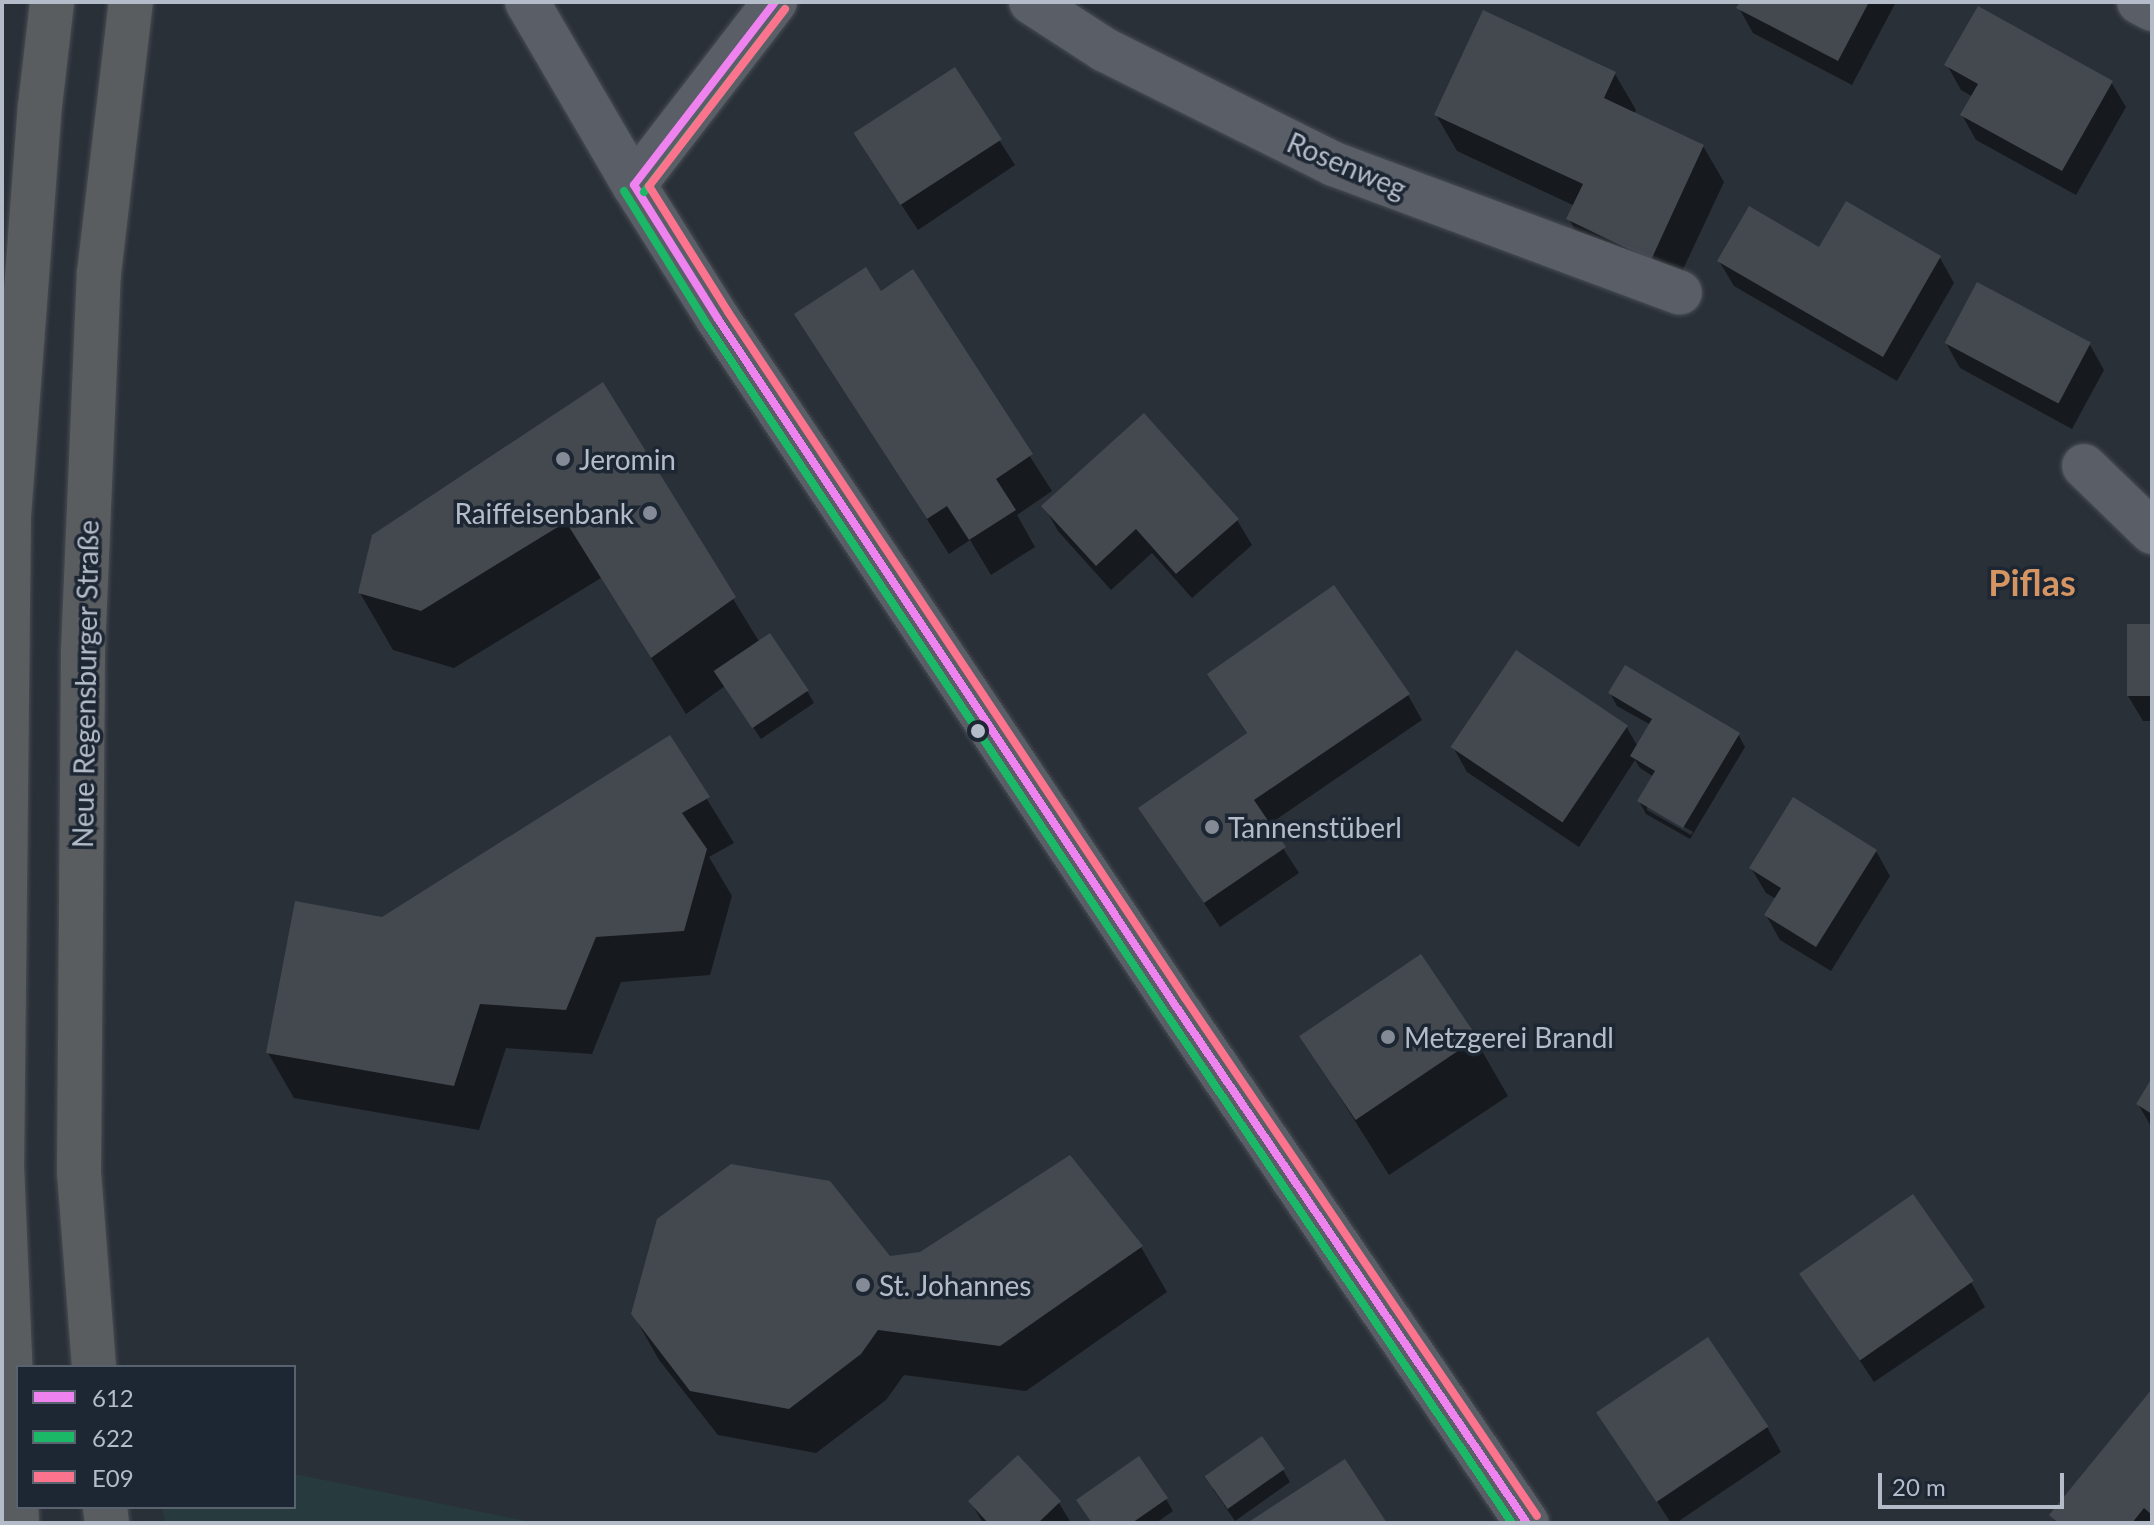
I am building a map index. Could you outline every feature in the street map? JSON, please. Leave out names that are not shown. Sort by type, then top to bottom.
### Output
[{"type":"highway","points":[[16,1500],[2,1171],[9,516],[40,106],[52,2]]},
{"type":"highway","name":"Neue Regensburger Straße","points":[[94,1365],[79,1172],[83,651],[99,273],[131,2]]},
{"type":"street","points":[[527,2],[634,185],[718,319],[1175,1005],[1527,1523]]},
{"type":"street","points":[[634,185],[775,2]]},
{"type":"street","name":"Rosenweg","points":[[1031,2],[1105,50],[1334,164],[1680,293]]},
{"type":"street","points":[[2139,2],[2152,9]]},
{"type":"street","points":[[2084,466],[2152,532]]},
{"type":"green space","points":[[296,1474],[536,1523],[165,1523],[162,1509],[296,1509]]},
{"type":"building","points":[[1740,2],[1869,2],[1838,61],[1736,8]]},
{"type":"building","points":[[1978,6],[2113,81],[2062,171],[1960,115],[1978,84],[1944,65]]},
{"type":"building","points":[[1483,10],[1616,72],[1604,98],[1704,145],[1651,260],[1566,219],[1583,184],[1434,115]]},
{"type":"building","points":[[955,67],[1002,139],[900,205],[854,133]]},
{"type":"building","points":[[1846,201],[1941,256],[1883,357],[1717,261],[1749,206],[1819,247]]},
{"type":"building","points":[[866,267],[881,291],[913,269],[1033,454],[996,479],[1016,510],[969,540],[947,506],[927,519],[794,314]]},
{"type":"building","points":[[1977,282],[2091,343],[2059,403],[1945,343]]},
{"type":"building","points":[[603,382],[736,597],[651,658],[566,522],[421,611],[358,593],[372,535]]},
{"type":"building","points":[[1144,413],[1239,519],[1176,574],[1136,529],[1096,566],[1041,506]]},
{"type":"building","points":[[1334,585],[1410,694],[1254,800],[1286,847],[1204,903],[1138,808],[1247,733],[1207,674]]},
{"type":"building","points":[[2127,624],[2152,624],[2152,696],[2127,696]]},
{"type":"building","points":[[770,633],[809,690],[752,728],[714,671]]},
{"type":"building","points":[[1516,650],[1628,725],[1562,822],[1451,747]]},
{"type":"building","points":[[1625,665],[1740,733],[1683,828],[1637,801],[1655,771],[1630,756],[1652,719],[1608,693]]},
{"type":"building","points":[[670,735],[710,797],[682,813],[707,849],[684,931],[596,937],[566,1010],[480,1004],[454,1086],[266,1053],[295,901],[382,917]]},
{"type":"building","points":[[1793,797],[1877,850],[1816,947],[1764,915],[1781,888],[1749,868]]},
{"type":"building","name":"Metzgerei Brandl","points":[[1421,954],[1477,1038],[1356,1120],[1299,1036]]},
{"type":"building","points":[[2152,1078],[2152,1114],[2136,1104]]},
{"type":"building","name":"St. Johannes","points":[[1070,1155],[1143,1246],[1000,1346],[878,1330],[861,1354],[789,1409],[690,1391],[631,1314],[657,1219],[731,1164],[830,1181],[890,1256],[920,1252]]},
{"type":"building","points":[[1913,1194],[1974,1281],[1860,1361],[1799,1274]]},
{"type":"building","points":[[1708,1337],[1768,1427],[1656,1502],[1596,1412]]},
{"type":"building","points":[[2152,1389],[2152,1515],[2144,1508],[2132,1523],[2058,1523],[2049,1515]]},
{"type":"building","points":[[1262,1436],[1285,1469],[1228,1509],[1205,1476]]},
{"type":"building","points":[[1018,1455],[1061,1501],[1038,1523],[988,1523],[968,1501]]},
{"type":"building","points":[[1139,1456],[1168,1498],[1132,1523],[1092,1523],[1076,1500]]},
{"type":"building","points":[[1345,1459],[1387,1523],[1247,1523]]},
{"type":"transit line","name":"612","points":[[634,185],[775,2]]},
{"type":"transit line","name":"622","points":[[644,192],[785,9]]},
{"type":"transit line","name":"E09","points":[[785,9],[649,186],[728,312],[1185,998],[1537,1516]]},
{"type":"transit line","name":"612","points":[[634,185],[718,319],[1175,1005],[1527,1523]]},
{"type":"transit line","name":"622","points":[[624,191],[708,326],[1165,1012],[1512,1523]]},
{"type":"place","name":"Jeromin","points":[[563,459]]},
{"type":"place","name":"Raiffeisenbank","points":[[650,513]]},
{"type":"place","name":"Tannenstüberl","points":[[1212,827]]},
{"type":"place","name":"Metzgerei Brandl","points":[[1388,1037]]},
{"type":"place","name":"St. Johannes","points":[[863,1285]]},
{"type":"district","name":"Piflas","points":[[2032,583]]}]
